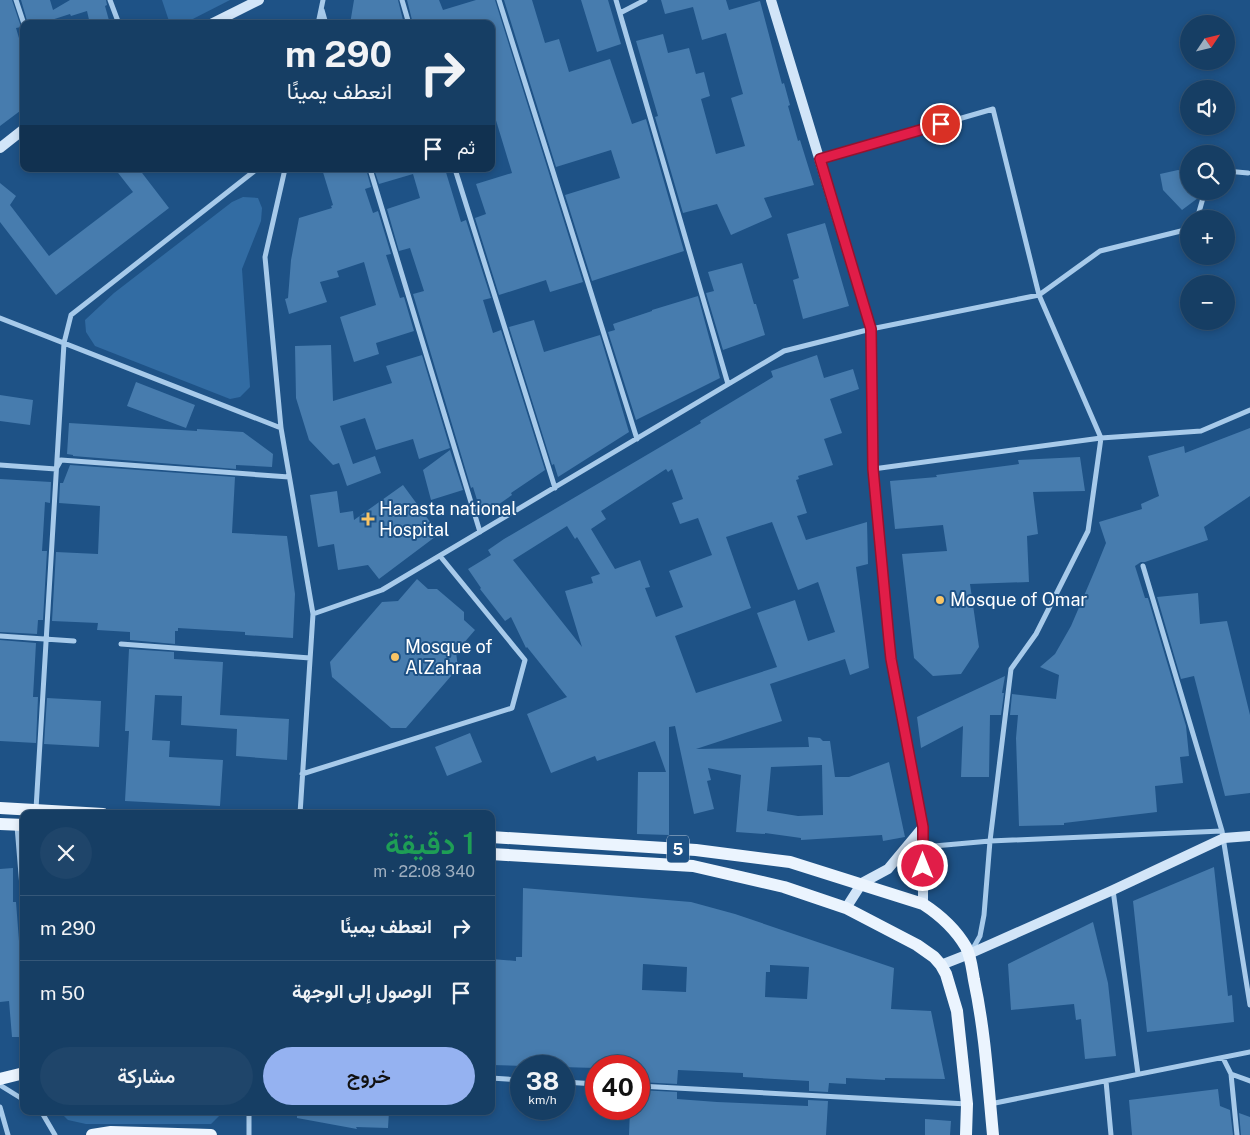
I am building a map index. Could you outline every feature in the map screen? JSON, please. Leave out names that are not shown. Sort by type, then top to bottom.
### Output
[{"type":"main road","points":[[0,808],[36,810]]},
{"type":"main road","points":[[0,824],[20,825]]},
{"type":"main road","name":"5","points":[[495,837],[696,850],[790,862],[923,904],[948,924],[969,954],[981,1010],[993,1135]]},
{"type":"main road","name":"5","points":[[495,854],[693,866],[784,887],[846,908],[917,945],[934,957],[941,965],[946,974],[957,1011],[967,1104],[966,1135]]},
{"type":"main road","points":[[0,1079],[20,1074]]},
{"type":"main road","points":[[92,1135],[111,1132],[211,1135]]},
{"type":"street","points":[[16,0],[23,20]]},
{"type":"street","points":[[110,0],[118,20]]},
{"type":"street","points":[[219,20],[259,0]]},
{"type":"street","points":[[319,20],[323,0]]},
{"type":"street","points":[[402,0],[408,20]]},
{"type":"street","points":[[499,0],[637,439]]},
{"type":"street","points":[[616,0],[728,384]]},
{"type":"street","points":[[620,14],[645,0]]},
{"type":"street","points":[[771,0],[871,329],[873,469],[891,659],[923,827],[923,904]]},
{"type":"street","points":[[321,8],[325,20]]},
{"type":"street","points":[[820,159],[993,109],[1039,295],[1101,438],[1088,531],[1036,634],[1011,669],[990,841],[983,925],[978,940],[969,954]]},
{"type":"street","points":[[0,148],[20,132]]},
{"type":"street","points":[[1235,171],[1249,172]]},
{"type":"street","points":[[36,810],[64,343],[71,315],[253,172]]},
{"type":"street","points":[[284,172],[265,257],[282,428],[313,614],[300,810]]},
{"type":"street","points":[[371,172],[480,532]]},
{"type":"street","points":[[456,172],[555,488]]},
{"type":"street","points":[[313,614],[382,590],[784,351],[871,329],[1039,295],[1100,251],[1180,231]]},
{"type":"street","points":[[0,318],[282,428]]},
{"type":"street","points":[[873,469],[1101,438],[1202,431],[1250,410]]},
{"type":"street","points":[[56,468],[61,460],[289,477]]},
{"type":"street","points":[[0,465],[56,468]]},
{"type":"street","points":[[302,774],[512,708],[525,660],[440,556]]},
{"type":"street","points":[[1143,566],[1223,835],[1250,1005]]},
{"type":"street","points":[[0,636],[74,641]]},
{"type":"street","points":[[121,644],[310,658]]},
{"type":"street","points":[[846,908],[862,884],[888,869],[923,827]]},
{"type":"street","points":[[941,965],[1113,890],[1223,835],[1250,830]]},
{"type":"street","points":[[923,847],[990,841],[1223,835],[1250,836]]},
{"type":"street","points":[[1113,890],[1138,1074]]},
{"type":"street","points":[[990,1104],[1250,1052]]},
{"type":"street","points":[[1223,1058],[1231,1074],[1237,1135]]},
{"type":"street","points":[[1231,1074],[1250,1081]]},
{"type":"street","points":[[495,1078],[510,1079]]},
{"type":"street","points":[[1106,1081],[1111,1135]]},
{"type":"street","points":[[0,1085],[20,1098]]},
{"type":"street","points":[[650,1087],[967,1104]]},
{"type":"street","points":[[0,1107],[8,1135]]},
{"type":"street","points":[[43,1115],[55,1135]]},
{"type":"street","points":[[249,1115],[249,1135]]},
{"type":"shaded area","points":[[162,0],[230,0],[191,20],[169,20]]},
{"type":"shaded area","points":[[243,197],[258,198],[262,208],[261,221],[242,269],[250,387],[240,397],[230,399],[95,346],[86,332],[85,320],[114,293],[232,202]]},
{"type":"shaded area","points":[[63,1115],[220,1115],[211,1124],[86,1124],[68,1120]]},
{"type":"building","points":[[0,0],[12,0],[20,24],[20,27],[16,28],[20,42],[20,111],[0,126]]},
{"type":"building","points":[[21,0],[50,0],[53,10],[70,0],[106,0],[107,5],[105,6],[109,20],[89,20],[87,11],[51,20],[27,20]]},
{"type":"building","points":[[354,0],[398,0],[403,20],[351,20]]},
{"type":"building","points":[[407,0],[439,0],[443,10],[476,0],[495,0],[583,282],[550,292],[546,280],[499,295],[475,218],[486,214],[476,184],[512,173],[495,117],[495,20],[412,20]]},
{"type":"building","points":[[504,0],[532,0],[545,43],[559,39],[569,72],[610,59],[632,124],[646,119],[684,251],[592,281],[565,195],[620,178],[611,150],[556,167]]},
{"type":"building","points":[[581,0],[608,0],[621,44],[597,52]]},
{"type":"building","points":[[661,0],[726,0],[729,10],[760,1],[782,84],[784,83],[790,105],[788,106],[798,141],[800,140],[814,185],[764,198],[772,217],[731,235],[717,204],[683,213],[655,117],[658,116],[636,41],[663,34],[668,53],[689,48],[696,74],[704,72],[710,96],[701,99],[716,154],[745,146],[731,98],[743,94],[726,33],[702,40],[693,7],[665,14]]},
{"type":"building","points":[[1180,171],[1180,200],[1195,200],[1182,210],[1163,190],[1160,174]]},
{"type":"building","points":[[117,172],[141,172],[169,208],[56,295],[0,222],[0,183],[16,196],[10,205],[49,256],[133,192]]},
{"type":"building","points":[[323,172],[367,172],[371,187],[365,189],[373,213],[378,211],[391,254],[386,255],[400,298],[404,297],[414,331],[376,343],[379,354],[354,362],[340,317],[376,305],[364,262],[337,271],[339,277],[320,282],[327,302],[289,314],[285,299],[288,298],[291,260],[299,218],[332,208],[331,206],[333,205]]},
{"type":"building","points":[[375,172],[446,172],[461,222],[466,220],[491,298],[483,300],[493,333],[501,330],[545,470],[482,516],[473,487],[471,488],[413,294],[424,291],[410,248],[399,251],[387,209],[420,198],[413,174],[379,184]]},
{"type":"building","points":[[825,223],[849,306],[803,319],[793,280],[799,278],[787,234]]},
{"type":"building","points":[[742,263],[765,335],[723,350],[706,293],[714,291],[708,272]]},
{"type":"building","points":[[698,296],[720,378],[636,420],[608,332],[615,330],[613,324]]},
{"type":"building","points":[[534,320],[544,352],[600,335],[629,432],[558,477],[554,464],[552,465],[509,327]]},
{"type":"building","points":[[331,345],[333,401],[392,383],[386,366],[422,355],[450,448],[419,459],[413,439],[376,450],[365,418],[340,426],[353,464],[375,456],[381,473],[347,486],[339,463],[333,465],[309,440],[296,398],[295,346]]},
{"type":"building","points":[[817,355],[824,378],[853,369],[859,389],[830,399],[842,433],[824,439],[833,465],[798,476],[799,479],[796,480],[807,513],[797,516],[806,540],[867,522],[868,564],[856,567],[869,668],[850,675],[845,659],[770,684],[782,721],[696,749],[809,747],[808,737],[830,741],[835,777],[849,777],[889,762],[905,837],[883,841],[882,835],[801,840],[801,838],[765,833],[736,832],[741,775],[708,768],[711,780],[707,781],[714,809],[694,814],[675,726],[669,727],[669,835],[637,834],[638,772],[666,772],[655,741],[597,761],[595,756],[551,773],[527,714],[567,697],[526,648],[511,617],[505,621],[480,589],[468,569],[491,555],[488,550],[504,539],[701,423],[700,421],[773,377],[771,371]],"holes":[[[666,469],[668,472],[672,469],[683,499],[672,503],[680,524],[698,518],[712,555],[669,571],[683,607],[656,617],[645,588],[650,587],[640,560],[615,569],[591,529],[606,519],[601,511]],[[772,522],[798,590],[818,582],[835,632],[808,641],[795,600],[757,613],[777,667],[696,693],[675,636],[751,608],[726,537]],[[567,526],[575,539],[577,537],[600,574],[591,577],[593,583],[565,591],[582,647],[513,560]],[[822,765],[823,815],[798,816],[767,811],[771,767]]]},
{"type":"building","points":[[136,382],[195,405],[186,428],[127,406]]},
{"type":"building","points":[[0,395],[33,400],[30,425],[0,421]]},
{"type":"building","points":[[69,423],[243,432],[273,454],[272,467],[236,465],[236,469],[73,456],[67,454]]},
{"type":"building","points":[[1250,428],[1250,496],[1204,527],[1208,540],[1141,562],[1135,566],[1145,598],[1148,598],[1186,726],[1189,756],[1180,757],[1183,783],[1155,786],[1157,812],[1064,823],[1064,825],[1019,826],[1016,738],[1018,715],[1010,715],[1012,694],[1056,699],[1059,675],[1040,667],[1055,654],[1071,626],[1106,543],[1099,522],[1142,509],[1141,504],[1159,496],[1148,456],[1184,446],[1185,453]]},
{"type":"building","points":[[450,450],[463,490],[431,500],[423,470]]},
{"type":"building","points":[[1080,457],[1085,491],[1033,492],[1038,534],[1027,536],[1029,582],[970,584],[979,647],[961,674],[933,676],[914,658],[902,554],[947,551],[943,525],[895,529],[890,481],[937,477],[936,475],[1019,464],[1018,460]]},
{"type":"building","points":[[70,465],[235,477],[232,533],[287,536],[295,594],[293,638],[245,635],[245,632],[178,628],[178,631],[175,631],[175,644],[130,640],[130,632],[97,630],[98,623],[52,621],[56,552],[98,554],[100,506],[59,503],[60,483],[63,483]]},
{"type":"building","points":[[0,479],[51,482],[50,503],[45,502],[42,551],[47,551],[43,620],[38,620],[37,634],[0,632]]},
{"type":"building","points":[[403,485],[439,534],[379,579],[368,565],[338,570],[334,544],[318,547],[310,495],[337,491],[340,513],[353,511],[354,520]]},
{"type":"building","name":"Mosque of AlZahraa","points":[[417,579],[428,589],[437,589],[464,612],[464,620],[475,630],[456,652],[458,668],[406,728],[391,728],[332,677],[330,662],[382,602],[398,601]]},
{"type":"building","points":[[1198,593],[1200,624],[1227,621],[1250,715],[1250,793],[1225,796],[1194,676],[1181,679],[1157,597]]},
{"type":"building","points":[[0,640],[36,643],[33,697],[38,697],[36,743],[0,741]]},
{"type":"building","points":[[129,649],[174,652],[174,659],[223,662],[220,715],[289,719],[287,760],[236,756],[237,729],[181,725],[182,696],[155,695],[152,740],[170,741],[169,757],[223,760],[220,806],[125,801],[129,731],[125,731]]},
{"type":"building","points":[[1005,676],[1001,715],[990,715],[989,777],[961,777],[963,726],[921,748],[917,717]]},
{"type":"building","points":[[47,698],[101,701],[99,747],[44,744]]},
{"type":"building","points":[[470,733],[482,762],[447,776],[435,747]]},
{"type":"building","points":[[1214,867],[1228,996],[1232,995],[1234,1022],[1147,1032],[1133,901]]},
{"type":"building","points":[[13,868],[13,902],[16,902],[20,960],[20,1037],[12,1037],[9,1001],[0,1002],[0,869]]},
{"type":"building","points":[[523,888],[691,902],[735,914],[894,968],[891,1009],[931,1011],[945,1079],[885,1078],[885,1080],[846,1078],[846,1084],[829,1083],[828,1092],[809,1091],[809,1081],[743,1077],[743,1073],[678,1070],[677,1084],[650,1083],[650,1055],[585,1055],[585,1068],[575,1067],[575,1055],[510,1055],[510,1066],[495,1065],[495,959],[516,961],[516,957],[522,957]],"holes":[[[643,964],[687,967],[686,992],[642,990]],[[770,965],[809,967],[807,999],[765,997],[766,972],[770,972]]]},
{"type":"building","points":[[1093,922],[1108,983],[1116,1056],[1085,1059],[1081,1019],[1076,1020],[1074,1004],[1011,1010],[1008,964]]},
{"type":"building","points":[[1218,1089],[1220,1106],[1230,1110],[1233,1135],[1132,1135],[1129,1100]]},
{"type":"building","points":[[650,1091],[677,1092],[677,1099],[717,1102],[808,1106],[808,1100],[828,1101],[826,1135],[629,1135],[630,1120],[650,1120]]},
{"type":"building","points":[[1239,1113],[1250,1117],[1250,1135],[1241,1135]]},
{"type":"building","points":[[297,1115],[389,1115],[388,1128],[356,1127],[357,1129],[297,1118]]},
{"type":"building","points":[[925,1119],[951,1121],[950,1135],[925,1135]]},
{"type":"place","name":"Harasta national Hospital","points":[[368,519]]},
{"type":"place","name":"Mosque of Omar","points":[[940,600]]},
{"type":"place","name":"Mosque of AlZahraa","points":[[395,657]]},
{"type":"route","points":[[923,866],[923,827],[889,640],[873,469],[871,329],[820,159],[941,124]]}]
